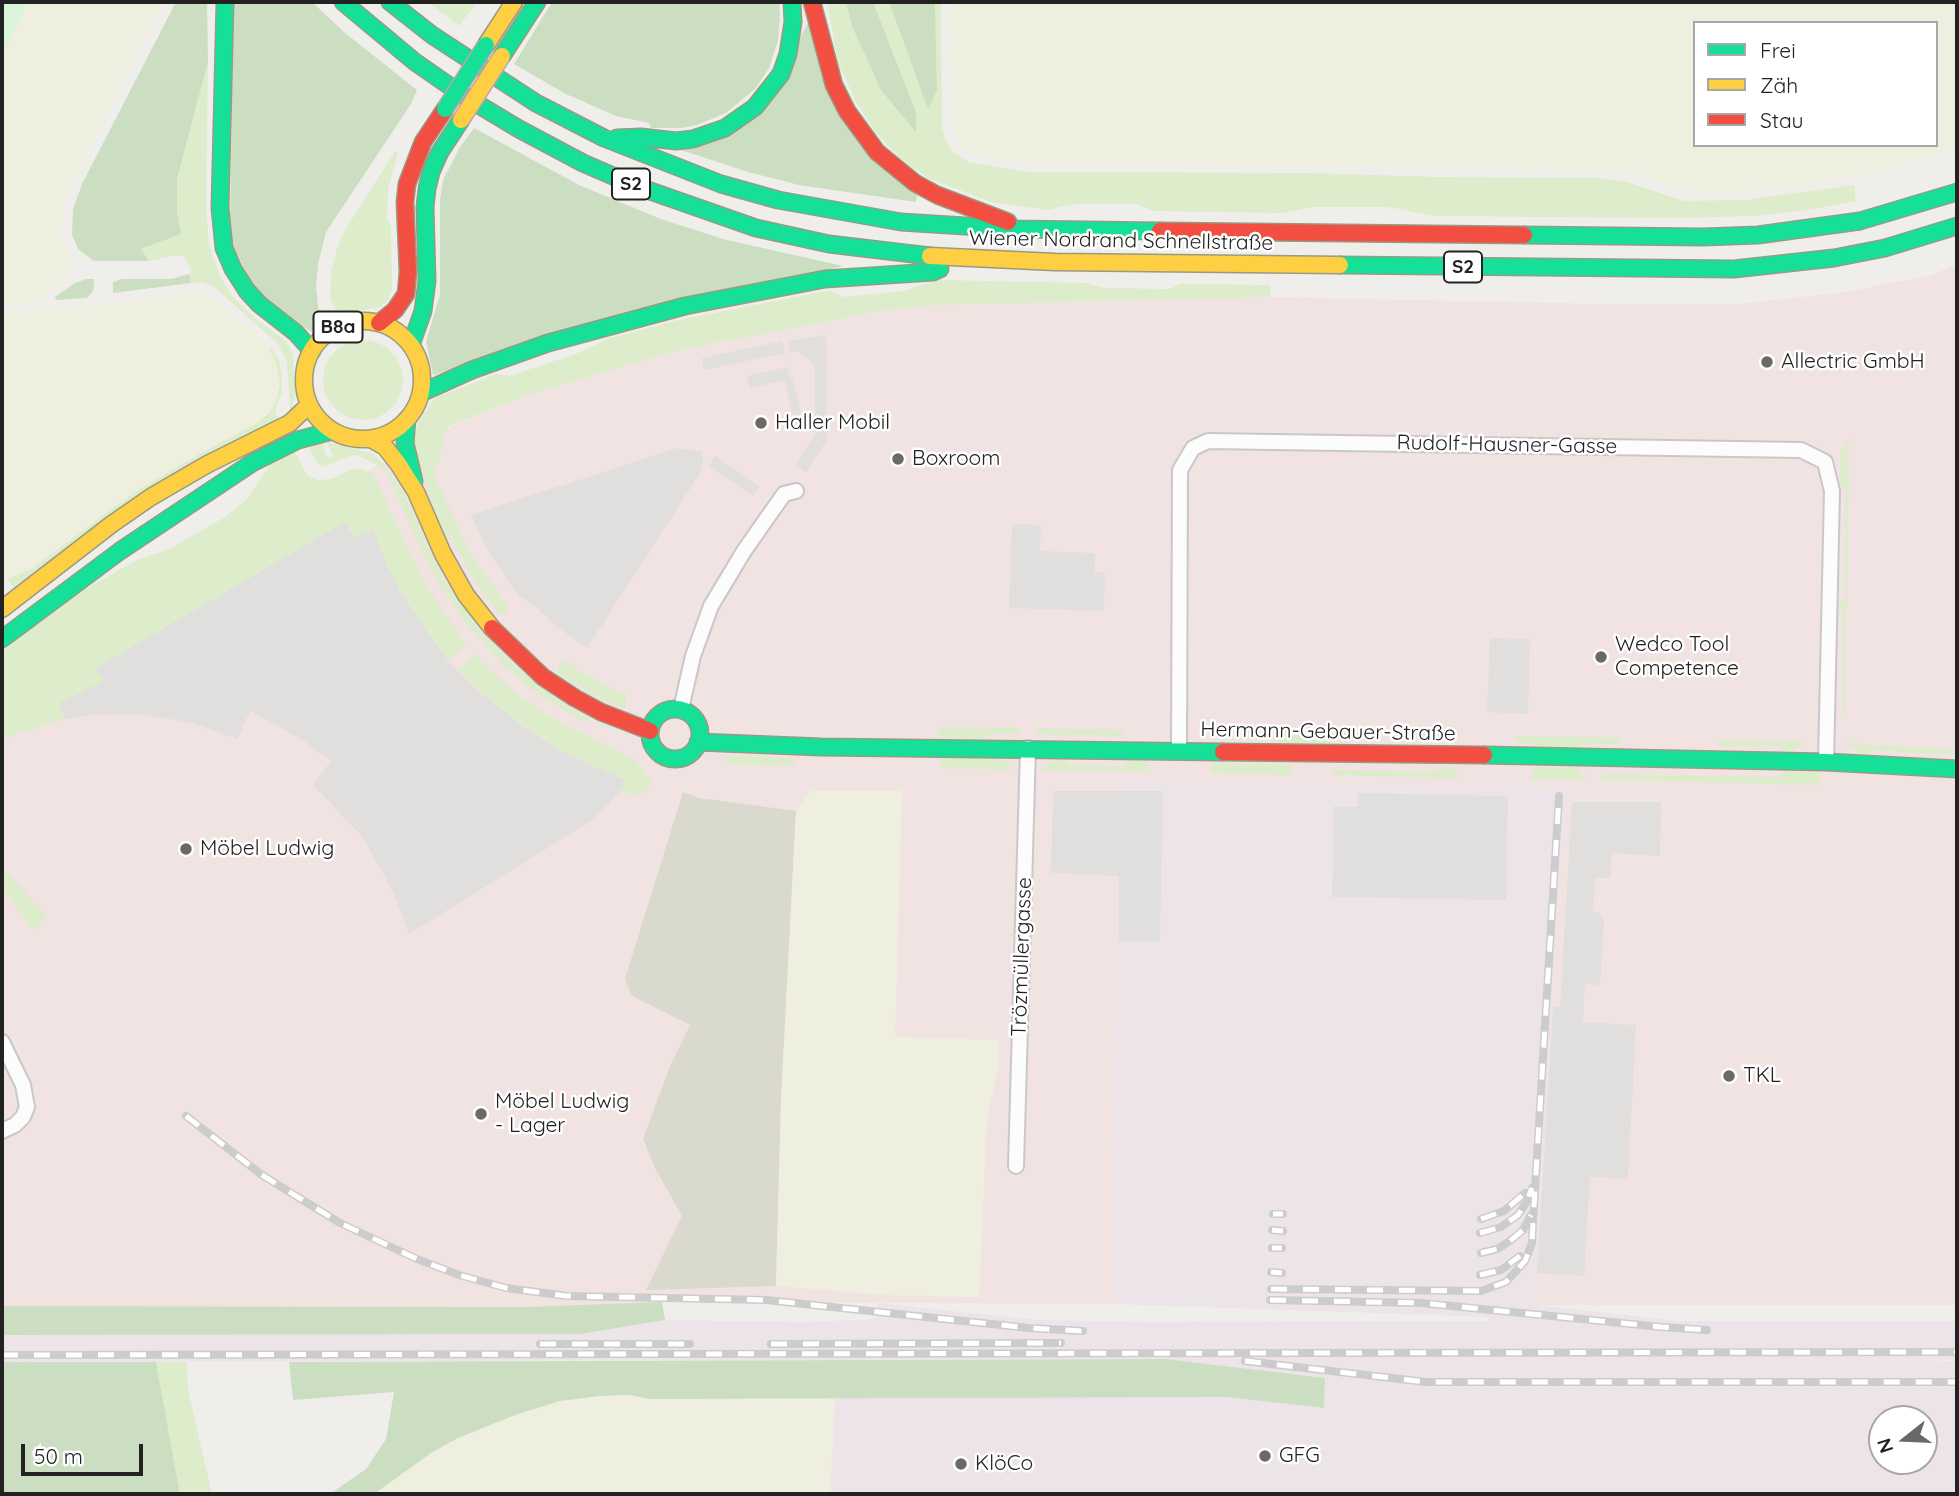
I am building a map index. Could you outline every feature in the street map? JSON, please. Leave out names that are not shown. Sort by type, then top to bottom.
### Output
[{"type":"main road","points":[[225,2],[220,208],[224,248],[233,270],[247,291],[296,333],[312,351]]},
{"type":"main road","name":"Wiener Nordrand Schnellstraße","points":[[343,2],[415,62],[464,96],[583,163],[636,186],[756,228],[829,244],[964,259],[1055,262],[1734,269],[1834,258],[1885,248],[1957,226]]},
{"type":"main road","name":"Wiener Nordrand Schnellstraße","points":[[390,2],[432,35],[536,103],[648,157],[721,184],[836,212],[901,222],[970,227],[1703,237],[1770,234],[1860,221],[1957,192]]},
{"type":"main road","points":[[379,323],[395,310],[405,294],[408,272],[405,202],[408,184],[424,142],[514,2]]},
{"type":"main road","points":[[2,609],[151,498],[206,465],[289,423],[309,405],[332,431],[351,438],[371,439],[388,433],[407,419],[415,409],[421,393],[419,360],[411,345],[422,311],[427,281],[425,207],[431,172],[440,152],[537,2]]},
{"type":"main road","points":[[604,138],[640,137],[676,141],[693,139],[738,120],[755,107],[780,74],[792,39],[792,2]]},
{"type":"main road","points":[[813,2],[834,85],[847,111],[877,152],[905,176],[937,195],[1026,228]]},
{"type":"main road","points":[[421,393],[472,370],[548,343],[685,306],[825,279],[867,274],[933,272],[964,259]]},
{"type":"main road","name":"B8a","points":[[309,405],[304,387],[305,368],[312,351],[322,338],[336,328],[365,321],[379,323],[396,332],[411,345]]},
{"type":"main road","points":[[407,419],[405,443],[416,492],[443,554],[466,595],[495,632],[543,677],[601,712],[650,731]]},
{"type":"main road","points":[[2,639],[120,551],[252,463],[298,440],[316,433],[332,431]]},
{"type":"main road","points":[[371,439],[385,447],[416,492]]},
{"type":"main road","points":[[673,709],[681,709],[698,723],[698,742],[688,755],[671,758],[655,749],[650,731],[657,716],[673,709]]},
{"type":"main road","name":"Hermann-Gebauer-Straße","points":[[698,742],[821,747],[1826,762],[1957,768]]},
{"type":"street","name":"Rudolf-Hausner-Gasse","points":[[1180,751],[1181,470],[1193,448],[1208,441],[1801,450],[1825,462],[1832,491],[1826,762]]},
{"type":"street","points":[[681,709],[693,656],[711,606],[744,551],[784,494],[796,491]]},
{"type":"street","name":"Trözmüllergasse","points":[[1016,1166],[1028,748]]},
{"type":"street","points":[[2,1042],[23,1084],[27,1107],[23,1117],[15,1125],[2,1131]]},
{"type":"shaded area","points":[[1957,265],[1957,1305],[1536,1305],[1565,788],[1122,780],[1112,1304],[671,1302],[526,1307],[2,1306],[2,701],[331,491],[447,428],[531,394],[680,350],[882,311],[939,305],[1270,297],[1739,304],[1845,292],[1927,276]]},
{"type":"shaded area","points":[[826,335],[827,440],[806,472],[795,465],[815,436],[815,365],[798,351],[790,352],[788,341]]},
{"type":"shaded area","points":[[782,341],[785,353],[704,370],[702,358]]},
{"type":"shaded area","points":[[787,367],[801,414],[793,416],[785,380],[750,388],[747,376]]},
{"type":"shaded area","points":[[677,448],[701,451],[702,470],[587,648],[519,596],[489,553],[471,515]]},
{"type":"shaded area","points":[[715,456],[759,486],[753,496],[709,466]]},
{"type":"shaded area","points":[[345,522],[354,538],[373,530],[404,598],[448,661],[472,686],[558,750],[625,780],[620,791],[594,819],[409,934],[393,891],[362,836],[313,785],[331,761],[301,739],[250,711],[237,739],[193,723],[146,715],[101,714],[64,719],[59,703],[104,681],[96,668]]},
{"type":"shaded area","points":[[1012,524],[1041,525],[1040,551],[1095,553],[1095,572],[1105,573],[1104,611],[1009,608]]},
{"type":"shaded area","points":[[1490,638],[1530,639],[1528,714],[1487,712]]},
{"type":"shaded area","points":[[1121,780],[1566,788],[1536,1305],[1679,1321],[1957,1321],[1957,1360],[1901,1360],[1957,1361],[1957,1494],[830,1494],[835,1397],[1225,1397],[1324,1408],[1325,1378],[1166,1359],[2,1362],[2,1335],[581,1334],[665,1320],[803,1322],[875,1319],[878,1303],[1038,1320],[1487,1321],[1489,1317],[1112,1304]]},
{"type":"shaded area","points":[[1053,791],[1163,791],[1160,942],[1119,941],[1119,876],[1051,873]]},
{"type":"shaded area","points":[[683,792],[699,798],[796,811],[781,1101],[776,1286],[646,1290],[682,1216],[654,1166],[643,1139],[670,1066],[690,1025],[632,996],[625,979]]},
{"type":"shaded area","points":[[1358,793],[1508,796],[1506,900],[1332,897],[1334,806],[1358,807]]},
{"type":"shaded area","points":[[1572,802],[1661,802],[1660,856],[1612,853],[1610,878],[1595,878],[1593,911],[1599,912],[1604,922],[1600,985],[1585,984],[1583,1022],[1636,1025],[1628,1179],[1590,1177],[1584,1276],[1537,1273],[1553,1007],[1560,1007]]},
{"type":"green space","points":[[2,2],[28,2],[2,55]]},
{"type":"green space","points":[[28,2],[162,2],[64,199],[61,232],[69,266],[68,275],[63,283],[32,302],[2,305],[2,55]]},
{"type":"green space","points":[[176,2],[207,2],[208,62],[177,179],[177,211],[181,234],[141,249],[149,261],[94,261],[78,249],[72,235],[73,209],[82,184]]},
{"type":"green space","points":[[233,2],[312,2],[345,33],[417,90],[411,104],[326,232],[318,264],[316,287],[320,323],[311,332],[256,290],[230,242]]},
{"type":"green space","points":[[428,2],[477,2],[459,26]]},
{"type":"green space","points":[[552,2],[779,2],[778,41],[769,68],[756,88],[726,113],[697,125],[651,128],[649,123],[616,116],[566,94],[514,64]]},
{"type":"green space","points":[[827,2],[846,2],[852,26],[916,131],[916,112],[873,2],[889,2],[928,108],[937,91],[935,2],[941,2],[942,127],[951,150],[968,162],[1028,172],[1598,178],[1627,182],[1684,201],[1746,200],[1854,185],[1856,201],[1753,216],[1676,218],[1434,216],[1388,207],[1312,207],[1284,213],[1154,211],[1137,204],[1074,204],[1047,210],[991,202],[928,178],[904,161],[876,133],[855,100],[838,62]]},
{"type":"green space","points":[[846,2],[873,2],[916,112],[916,132],[881,90],[852,26]]},
{"type":"green space","points":[[889,2],[935,2],[937,91],[928,109]]},
{"type":"green space","points":[[951,2],[1957,2],[1957,148],[1853,177],[1771,189],[1711,192],[1673,188],[1633,172],[1618,170],[1000,161],[972,155],[960,144],[952,128]]},
{"type":"green space","points":[[809,21],[821,69],[917,195],[916,202],[799,185],[678,149],[717,140],[798,41]]},
{"type":"green space","points":[[208,62],[206,205],[209,245],[220,276],[232,296],[255,318],[287,342],[293,354],[295,394],[290,410],[287,361],[277,343],[212,285],[191,283],[191,269],[184,257],[176,255],[149,261],[141,249],[180,234],[177,179]]},
{"type":"green space","points":[[474,128],[581,186],[661,219],[723,239],[843,266],[433,375],[426,341],[440,295],[440,200],[443,180],[460,147]]},
{"type":"green space","points":[[395,151],[398,152],[388,189],[387,220],[391,225],[392,290],[388,300],[380,307],[342,314],[333,306],[330,298],[331,270],[336,252],[342,235]]},
{"type":"green space","points":[[189,274],[191,283],[113,293],[113,282],[122,279],[171,279]]},
{"type":"green space","points":[[94,279],[93,291],[87,298],[56,300],[55,297],[75,283]]},
{"type":"green space","points":[[937,280],[1086,283],[1104,288],[1169,289],[1181,284],[1271,285],[1270,297],[939,305],[882,311],[680,350],[531,394],[447,427],[437,470],[432,471],[472,556],[509,609],[501,616],[473,578],[451,537],[446,539],[414,446],[414,433],[418,424],[437,397],[496,374],[509,376],[581,352],[607,339],[674,321],[830,290],[843,297],[903,291]]},
{"type":"green space","points":[[201,293],[227,309],[270,349],[280,383],[269,413],[257,423],[135,492],[31,569],[8,579],[2,573],[2,314]]},
{"type":"green space","points":[[363,340],[378,343],[391,352],[400,365],[403,380],[400,395],[391,408],[378,417],[363,420],[348,417],[335,408],[326,395],[323,380],[326,365],[335,352],[348,343]]},
{"type":"green space","points":[[271,348],[279,359],[282,378],[282,392],[275,410],[278,420],[13,587],[8,579],[31,569],[135,492],[257,423],[269,413],[280,383]]},
{"type":"green space","points":[[1849,438],[1845,713],[1842,717],[1843,613],[1839,612],[1839,601],[1844,599],[1845,487],[1840,485],[1840,455]]},
{"type":"green space","points":[[322,441],[327,458],[333,456],[327,442],[374,454],[381,461],[403,492],[443,578],[480,630],[518,669],[554,698],[590,719],[588,721],[583,722],[528,687],[505,667],[466,623],[440,586],[424,556],[385,469],[357,455],[322,467],[308,445]]},
{"type":"green space","points":[[294,450],[307,475],[318,480],[331,479],[351,470],[361,469],[373,474],[426,585],[467,645],[448,661],[404,598],[387,566],[373,530],[354,539],[345,523],[97,669],[105,681],[59,703],[64,719],[2,739],[2,652],[66,600],[137,560],[169,549],[225,517],[247,499],[271,463]]},
{"type":"green space","points":[[474,654],[518,695],[554,719],[632,758],[651,780],[647,791],[637,795],[620,791],[625,780],[558,750],[496,706],[458,670]]},
{"type":"green space","points":[[564,660],[625,695],[625,708],[558,675],[557,671]]},
{"type":"green space","points":[[937,727],[1021,728],[1021,731],[1019,734],[987,734],[984,739],[941,738]]},
{"type":"green space","points":[[1034,728],[1120,730],[1126,736],[1036,734]]},
{"type":"green space","points":[[1277,733],[1382,734],[1381,739],[1377,740],[1332,739],[1330,744],[1276,742]]},
{"type":"green space","points":[[1514,736],[1620,738],[1620,744],[1580,744],[1579,749],[1531,747],[1531,743],[1519,742]]},
{"type":"green space","points":[[1718,740],[1804,741],[1804,745],[1781,752],[1781,746],[1719,746]]},
{"type":"green space","points":[[1845,743],[1957,750],[1957,755],[1872,750],[1871,755],[1867,756]]},
{"type":"green space","points":[[726,755],[794,759],[794,766],[734,765],[727,762]]},
{"type":"green space","points":[[940,757],[1003,759],[1016,770],[940,768]]},
{"type":"green space","points":[[1063,759],[1068,761],[1068,765],[1125,766],[1128,760],[1148,761],[1148,772],[1040,770],[1049,763]]},
{"type":"green space","points":[[1212,764],[1292,764],[1292,775],[1211,773]]},
{"type":"green space","points":[[1439,765],[1454,769],[1459,778],[1332,775],[1332,770],[1438,771]]},
{"type":"green space","points":[[1538,767],[1578,768],[1579,774],[1585,775],[1584,780],[1531,779],[1532,770]]},
{"type":"green space","points":[[1782,772],[1820,772],[1819,785],[1600,780],[1603,774],[1779,777]]},
{"type":"green space","points":[[811,791],[902,791],[895,1037],[999,1040],[998,1069],[987,1118],[979,1297],[886,1295],[776,1286],[781,1101],[796,811]]},
{"type":"green space","points":[[2,866],[47,916],[34,932],[2,886]]},
{"type":"green space","points":[[662,1302],[665,1320],[581,1334],[2,1335],[2,1306],[526,1307]]},
{"type":"green space","points":[[1166,1359],[1325,1378],[1324,1408],[1225,1397],[650,1399],[629,1395],[600,1396],[560,1401],[515,1415],[458,1438],[431,1453],[374,1494],[330,1494],[366,1469],[386,1439],[394,1392],[293,1400],[289,1362]]},
{"type":"green space","points":[[2,1362],[156,1362],[180,1494],[2,1494]]},
{"type":"green space","points":[[156,1362],[187,1362],[188,1390],[212,1494],[180,1494]]},
{"type":"green space","points":[[629,1395],[650,1399],[835,1397],[830,1494],[374,1494],[431,1453],[458,1438],[515,1415],[560,1401]]},
{"type":"railway","points":[[1271,1289],[1481,1291],[1506,1282],[1525,1261],[1532,1243],[1559,796]]},
{"type":"railway","points":[[186,1116],[262,1175],[340,1223],[417,1259],[459,1275],[506,1288],[567,1296],[766,1300],[1029,1328],[1083,1331]]},
{"type":"railway","points":[[1480,1233],[1501,1227],[1518,1215],[1532,1188]]},
{"type":"railway","points":[[1481,1219],[1504,1211],[1525,1193]]},
{"type":"railway","points":[[1273,1214],[1283,1214]]},
{"type":"railway","points":[[1481,1253],[1497,1249],[1510,1241],[1523,1230],[1531,1215]]},
{"type":"railway","points":[[1272,1230],[1283,1231]]},
{"type":"railway","points":[[1272,1248],[1282,1248]]},
{"type":"railway","points":[[1480,1275],[1501,1270],[1520,1256]]},
{"type":"railway","points":[[1271,1272],[1282,1273]]},
{"type":"railway","points":[[1270,1300],[1422,1303],[1707,1330]]},
{"type":"railway","points":[[771,1344],[1061,1343]]},
{"type":"railway","points":[[540,1344],[690,1344]]},
{"type":"railway","points":[[2,1355],[1957,1352]]},
{"type":"railway","points":[[1245,1361],[1426,1382],[1957,1382]]},
{"type":"traffic: fast","points":[[225,2],[220,208],[224,248],[247,291],[296,333],[312,351]]},
{"type":"traffic: fast","points":[[343,2],[415,62],[464,96],[583,163],[636,186],[756,228],[829,244],[930,256]]},
{"type":"traffic: fast","points":[[390,2],[432,35],[536,103],[604,138],[721,184],[778,200],[901,222],[1013,229],[1160,231]]},
{"type":"traffic: fast","points":[[502,56],[537,2]]},
{"type":"traffic: fast","points":[[617,138],[641,137],[676,141],[693,139],[725,128],[755,107],[781,74],[788,54],[793,22],[792,2]]},
{"type":"traffic: fast","points":[[445,109],[486,45]]},
{"type":"traffic: fast","points":[[411,345],[423,311],[427,281],[427,189],[440,152],[461,120]]},
{"type":"traffic: fast","points":[[1524,235],[1758,235],[1860,221],[1957,192]]},
{"type":"traffic: fast","points":[[1340,265],[1734,269],[1834,258],[1885,248],[1957,226]]},
{"type":"traffic: fast","points":[[421,393],[472,370],[548,343],[685,306],[825,279],[933,272],[940,269]]},
{"type":"traffic: fast","points":[[407,419],[405,443],[414,481]]},
{"type":"traffic: fast","points":[[2,639],[120,551],[252,463],[298,440],[332,431]]},
{"type":"traffic: fast","points":[[675,709],[693,716],[700,734],[693,752],[675,759],[657,752],[650,734],[657,716],[675,709]]},
{"type":"traffic: fast","points":[[698,742],[821,747],[1223,752]]},
{"type":"traffic: fast","points":[[1484,755],[1826,762],[1957,769]]},
{"type":"traffic: slow","points":[[486,45],[514,2]]},
{"type":"traffic: slow","points":[[461,120],[502,56]]},
{"type":"traffic: slow","points":[[930,256],[1055,262],[1340,265]]},
{"type":"traffic: slow","points":[[363,321],[396,331],[412,347],[422,380],[412,413],[396,429],[363,439],[330,429],[314,413],[304,380],[314,347],[330,331],[363,321]]},
{"type":"traffic: slow","points":[[2,609],[151,497],[206,465],[290,423],[309,405]]},
{"type":"traffic: slow","points":[[371,439],[385,447],[399,465],[416,492],[443,554],[466,595],[492,628]]},
{"type":"traffic: jam","points":[[812,2],[834,85],[847,111],[877,152],[915,183],[937,195],[1008,222]]},
{"type":"traffic: jam","points":[[379,323],[395,310],[406,294],[407,184],[423,142],[445,109]]},
{"type":"traffic: jam","points":[[1160,231],[1524,235]]},
{"type":"traffic: jam","points":[[492,628],[543,677],[575,698],[601,712],[650,731]]},
{"type":"traffic: jam","points":[[1223,752],[1484,755]]},
{"type":"place","name":"Allectric GmbH","points":[[1767,362]]},
{"type":"place","name":"Haller Mobil","points":[[761,423]]},
{"type":"place","name":"Boxroom","points":[[898,459]]},
{"type":"place","name":"Wedco Tool Competence","points":[[1601,657]]},
{"type":"place","name":"Möbel Ludwig","points":[[186,849]]},
{"type":"place","name":"TKL","points":[[1729,1076]]},
{"type":"place","name":"Möbel Ludwig - Lager","points":[[481,1114]]},
{"type":"place","name":"GFG","points":[[1265,1456]]},
{"type":"place","name":"KlöCo","points":[[961,1464]]}]
